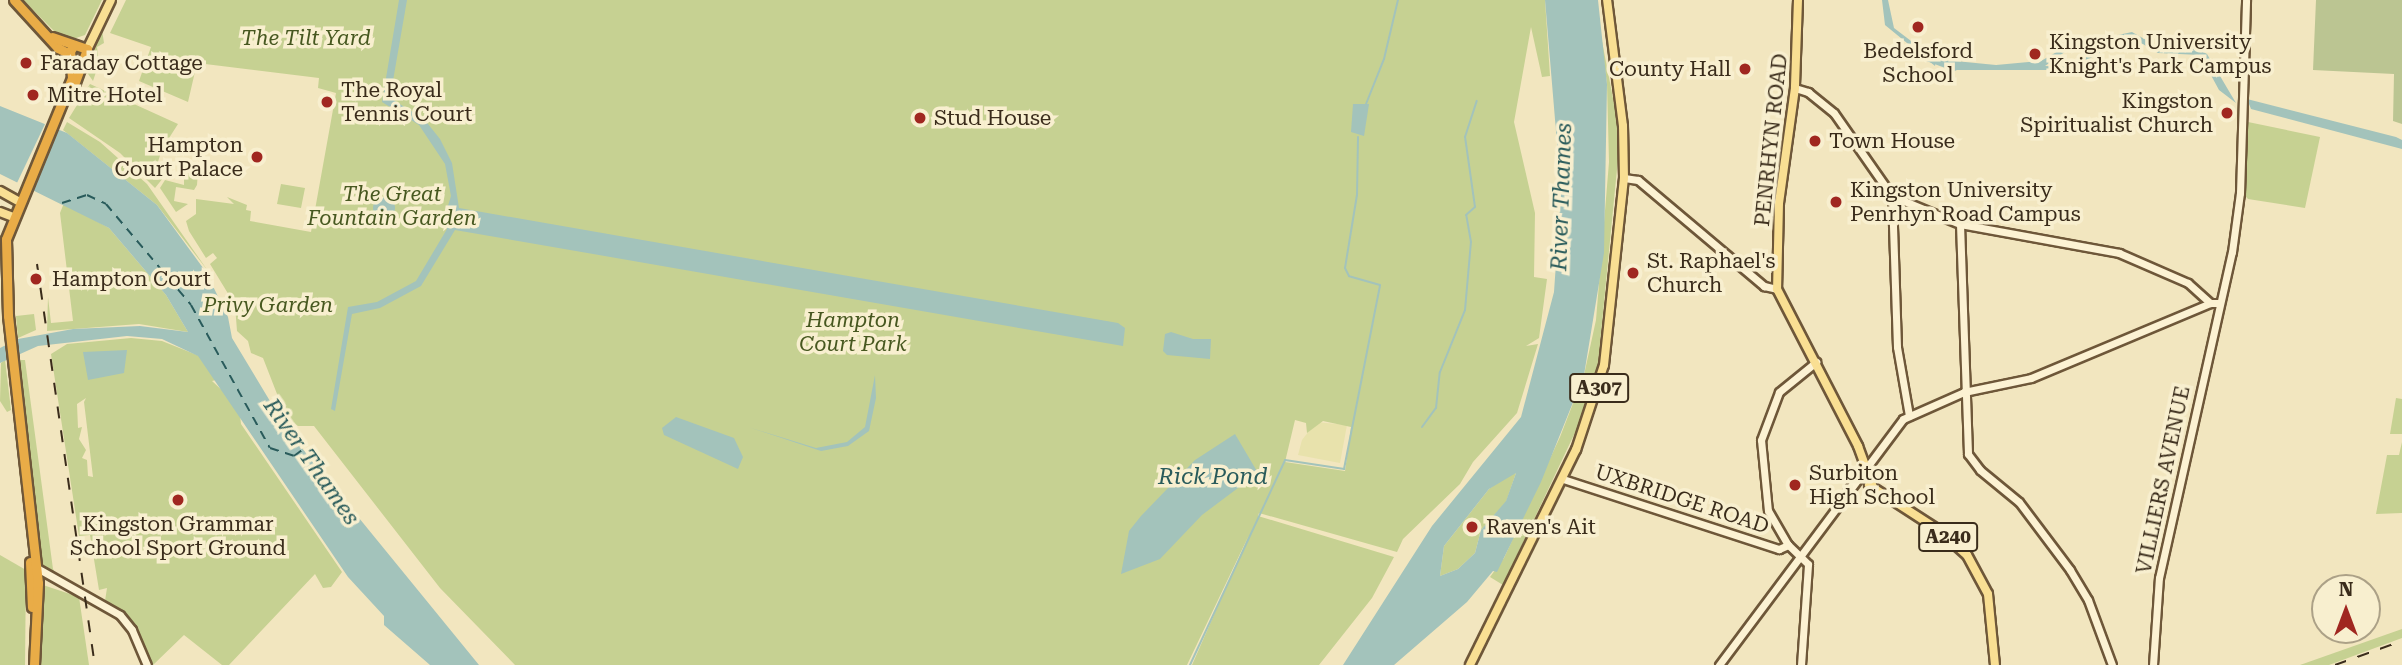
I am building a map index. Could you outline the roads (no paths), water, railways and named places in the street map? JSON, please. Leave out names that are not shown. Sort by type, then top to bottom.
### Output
[{"type":"highway","points":[[14,0],[52,37],[77,50],[83,60],[20,195],[3,262],[34,566],[33,665]]},
{"type":"highway","points":[[53,125],[72,78],[77,50]]},
{"type":"highway","points":[[33,665],[38,583],[34,566]]},
{"type":"main road","points":[[77,50],[94,34],[111,0]]},
{"type":"main road","name":"A307","points":[[1470,665],[1563,479],[1586,426],[1604,365],[1624,178],[1623,126],[1607,0]]},
{"type":"main road","name":"PENRHYN ROAD","points":[[1777,289],[1780,197],[1795,88],[1798,0]]},
{"type":"main road","name":"PENRHYN ROAD","points":[[1798,36],[1804,0]]},
{"type":"main road","points":[[0,192],[20,195]]},
{"type":"main road","points":[[0,212],[13,217]]},
{"type":"main road","name":"A240","points":[[1777,289],[1862,456],[1865,470]]},
{"type":"main road","name":"A240","points":[[1856,444],[1873,486],[1940,531],[1968,555],[1989,594],[1995,665]]},
{"type":"main road","points":[[1862,456],[1873,459]]},
{"type":"street","name":"VILLIERS AVENUE","points":[[2153,665],[2159,579],[2220,303],[2239,201],[2246,0]]},
{"type":"street","points":[[1795,88],[1808,92],[1834,113],[1892,196],[1898,364],[1909,415]]},
{"type":"street","points":[[1624,178],[1638,180],[1764,286],[1777,289]]},
{"type":"street","points":[[1892,196],[1960,224],[2119,253],[2188,283],[2210,303]]},
{"type":"street","points":[[1960,224],[1968,454],[1980,470],[2019,502],[2070,570],[2088,600],[2112,665]]},
{"type":"street","points":[[1865,470],[1909,415],[1964,392],[2031,378],[2210,303],[2220,303]]},
{"type":"street","points":[[1801,665],[1809,568],[1800,555],[1788,545],[1766,505],[1761,440],[1779,392],[1816,362]]},
{"type":"street","points":[[1719,665],[1887,442]]},
{"type":"street","name":"UXBRIDGE ROAD","points":[[1563,479],[1779,549],[1788,545]]},
{"type":"street","points":[[34,566],[53,580],[120,615],[132,630],[147,665]]},
{"type":"street","points":[[38,583],[53,580]]},
{"type":"water","points":[[399,0],[407,0],[390,98],[424,119],[440,139],[452,163],[459,208],[1118,323],[1125,328],[1123,346],[455,230],[421,286],[380,308],[352,314],[335,411],[331,409],[348,307],[377,302],[416,281],[447,229],[443,222],[451,196],[445,164],[419,125],[382,102]]},
{"type":"water","name":"River Thames","points":[[1545,0],[1598,0],[1607,84],[1604,253],[1584,375],[1541,482],[1497,572],[1493,571],[1467,602],[1394,665],[1343,665],[1432,526],[1521,417],[1554,292],[1561,191]],"holes":[[[1516,473],[1506,501],[1481,530],[1475,553],[1458,569],[1440,576],[1444,546],[1489,489]]]},
{"type":"water","points":[[1882,0],[1888,0],[1894,28],[1936,60],[1935,66],[1885,25]]},
{"type":"water","points":[[2132,32],[2155,45],[2194,47],[2207,54],[2236,103],[2219,90],[2200,55],[2158,53],[2129,36],[2089,59],[2059,70],[1944,70],[1945,60],[1996,65],[2041,61],[2067,46]],"holes":[[[2117,36],[2085,58],[2062,67],[2045,66],[2069,49]]]},
{"type":"water","points":[[2247,99],[2396,137],[2402,140],[2402,149],[2251,109]]},
{"type":"water","points":[[1353,104],[1369,104],[1364,136],[1351,132]]},
{"type":"water","name":"River Thames","points":[[0,106],[67,133],[157,205],[206,272],[228,317],[232,338],[288,431],[479,665],[430,665],[384,625],[384,616],[348,577],[198,356],[162,339],[127,336],[38,346],[0,363],[0,348],[18,339],[73,329],[140,326],[188,332],[166,295],[109,228],[0,174]]},
{"type":"water","points":[[384,197],[392,200],[395,208],[392,216],[384,219],[376,216],[373,208],[376,200]]},
{"type":"water","points":[[1171,332],[1193,339],[1211,339],[1210,359],[1167,355],[1163,351],[1165,334]]},
{"type":"water","points":[[127,350],[124,373],[88,380],[83,352]]},
{"type":"water","points":[[875,375],[876,398],[869,431],[848,446],[821,451],[748,427],[816,448],[847,442],[865,427]]},
{"type":"water","points":[[676,417],[734,438],[743,457],[738,469],[664,435],[662,428]]},
{"type":"water","name":"Rick Pond","points":[[1235,434],[1258,473],[1202,515],[1160,559],[1121,574],[1129,531],[1141,516],[1195,460]]},
{"type":"waterway","points":[[1366,104],[1384,59],[1398,0]]},
{"type":"waterway","points":[[1927,57],[1954,67]]},
{"type":"waterway","points":[[1422,427],[1436,408],[1440,372],[1465,310],[1471,242],[1466,215],[1475,207],[1465,137],[1477,101]]},
{"type":"waterway","points":[[1190,665],[1285,460],[1344,469],[1380,285],[1349,276],[1345,268],[1357,195],[1358,137]]},
{"type":"railway","points":[[37,264],[95,665]]},
{"type":"railway","points":[[2335,665],[2402,641]]},
{"type":"place","name":"Bedelsford School","points":[[1918,27]]},
{"type":"place","name":"Kingston University Knight's Park Campus","points":[[2035,54]]},
{"type":"place","name":"Faraday Cottage","points":[[26,63]]},
{"type":"place","name":"County Hall","points":[[1745,69]]},
{"type":"place","name":"Mitre Hotel","points":[[33,95]]},
{"type":"place","name":"The Royal Tennis Court","points":[[327,102]]},
{"type":"place","name":"Kingston Spiritualist Church","points":[[2227,113]]},
{"type":"place","name":"Stud House","points":[[920,118]]},
{"type":"place","name":"Town House","points":[[1815,141]]},
{"type":"place","name":"Hampton Court Palace","points":[[257,157]]},
{"type":"place","name":"Kingston University Penrhyn Road Campus","points":[[1836,202]]},
{"type":"place","name":"St. Raphael's Church","points":[[1633,273]]},
{"type":"place","name":"Hampton Court","points":[[36,279]]},
{"type":"place","name":"Surbiton High School","points":[[1795,485]]},
{"type":"place","name":"Kingston Grammar School Sport Ground","points":[[178,500]]},
{"type":"place","name":"Raven's Ait","points":[[1472,527]]},
{"type":"park label","name":"The Tilt Yard","points":[[306,38]]},
{"type":"park label","name":"The Great Fountain Garden","points":[[392,206]]},
{"type":"park label","name":"Privy Garden","points":[[268,305]]},
{"type":"park label","name":"Hampton Court Park","points":[[853,332]]}]
